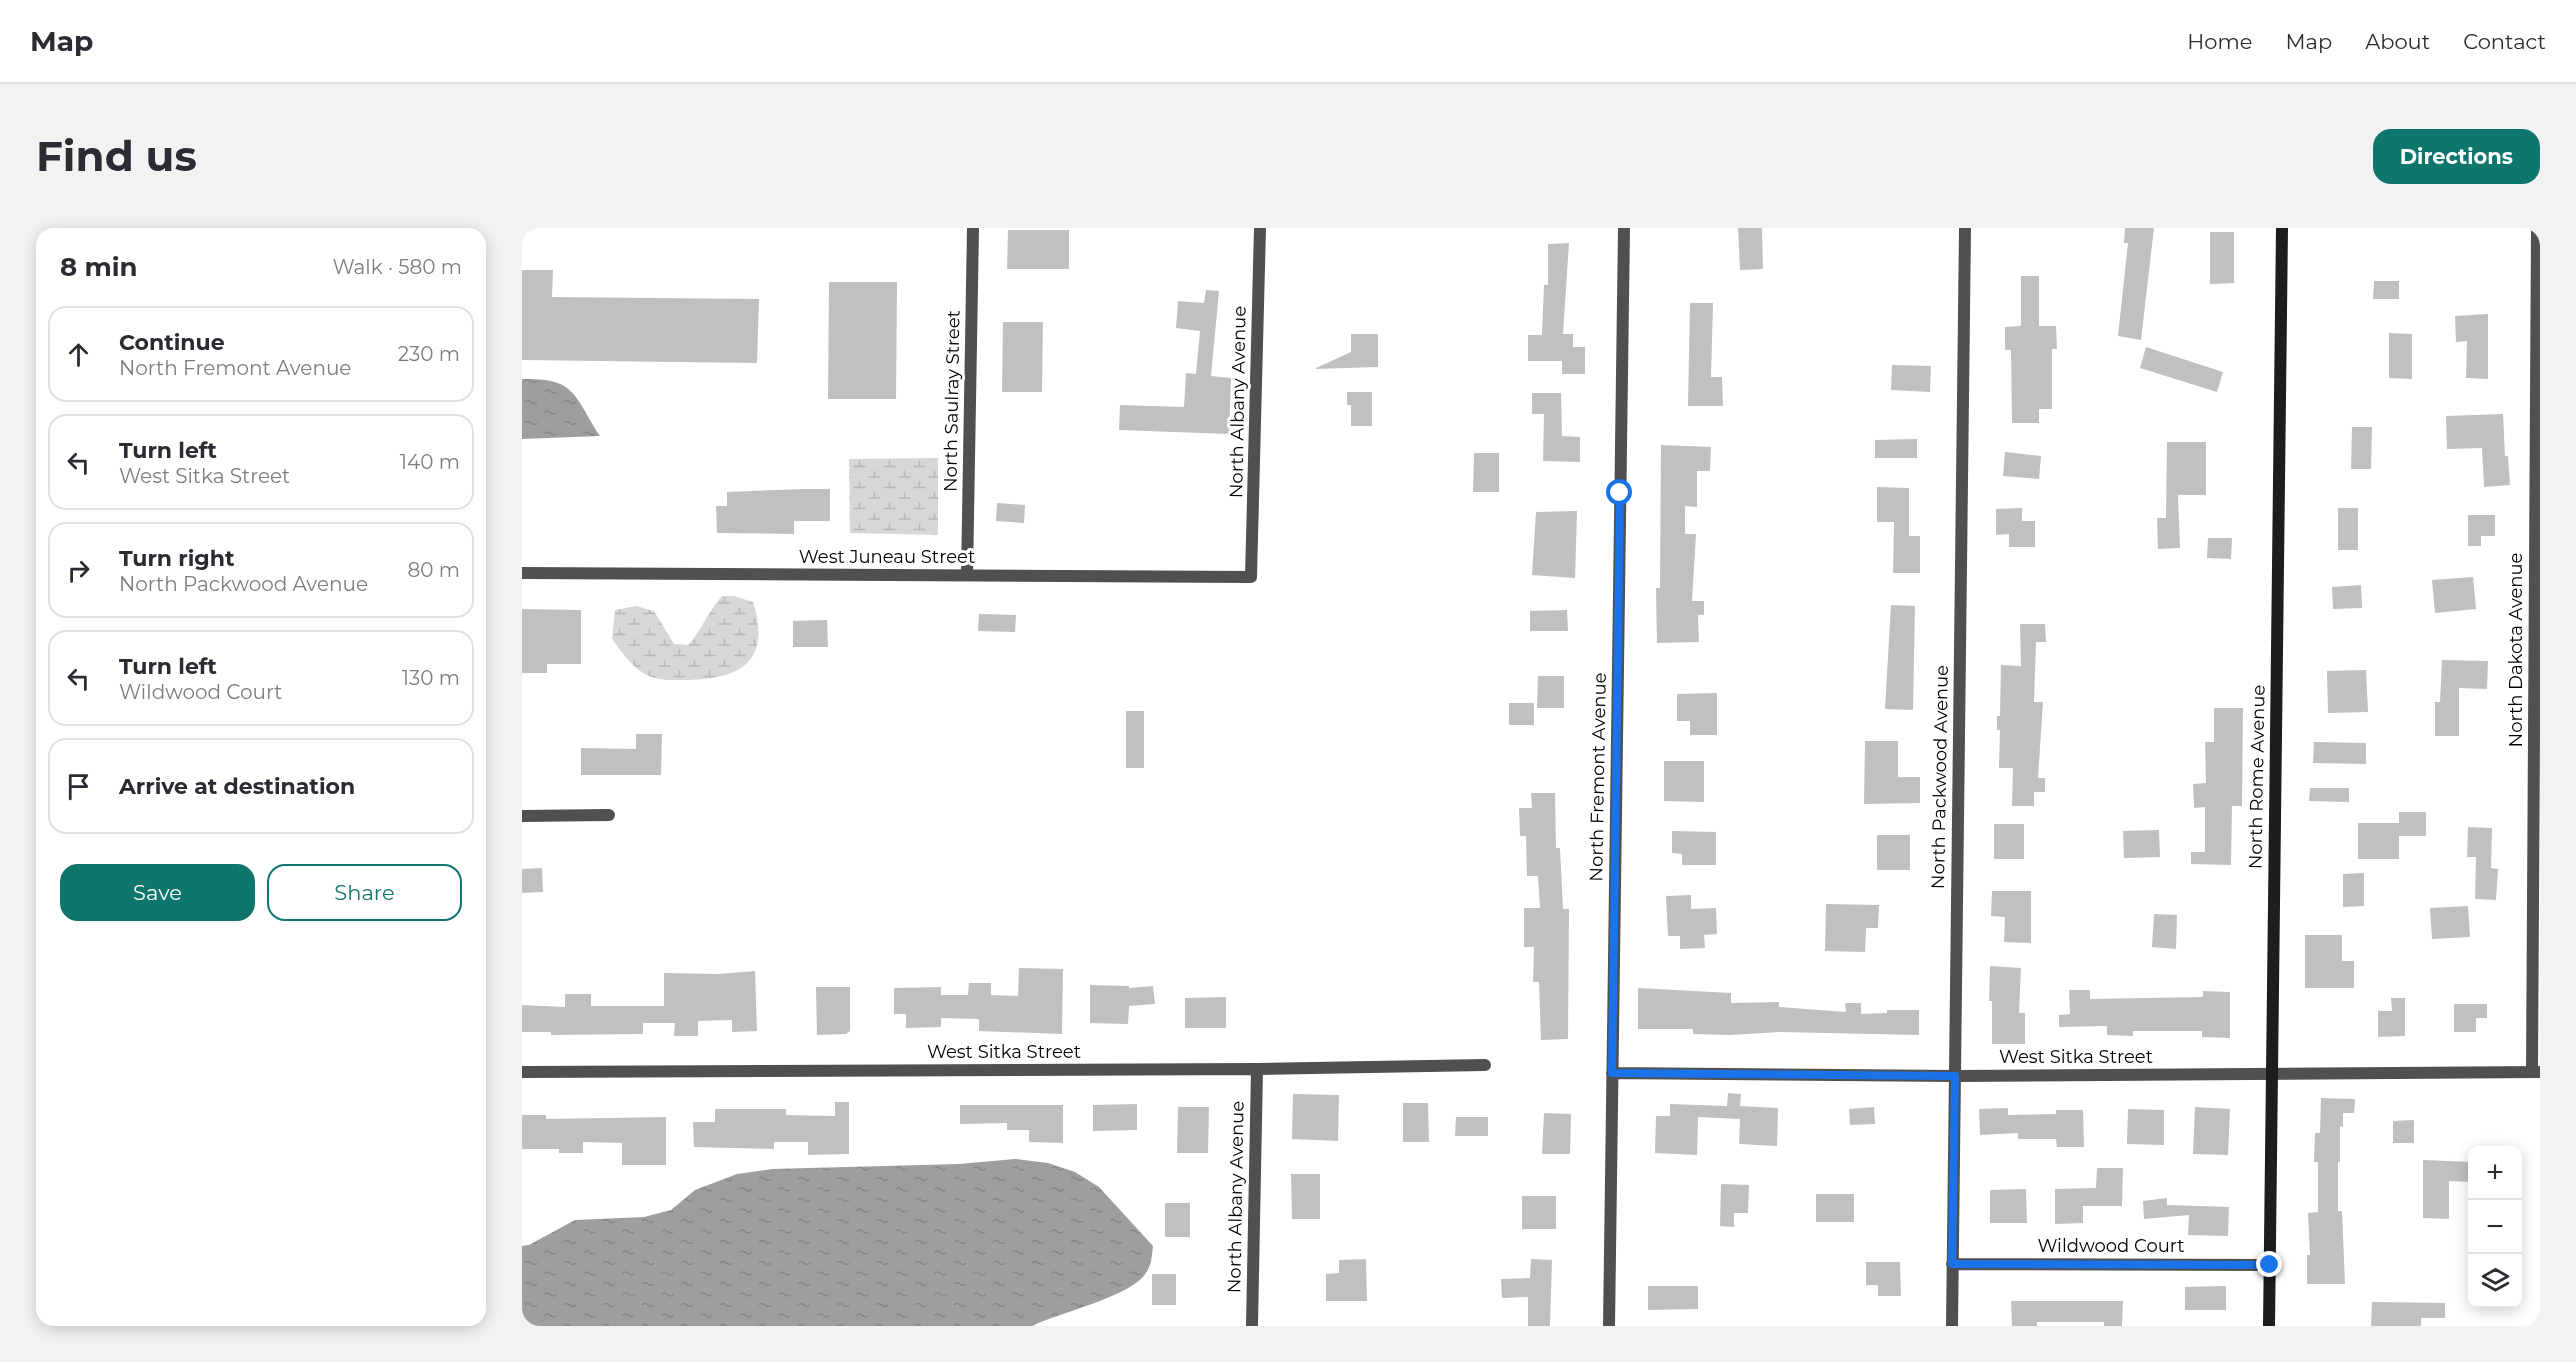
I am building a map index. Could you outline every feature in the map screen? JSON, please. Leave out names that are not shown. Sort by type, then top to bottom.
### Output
[{"type":"street","name":"North Saulray Street","points":[[967,575],[973,228]]},
{"type":"street","name":"North Albany Avenue","points":[[1251,577],[1260,228]]},
{"type":"street","name":"North Fremont Avenue","points":[[1609,1326],[1624,228]]},
{"type":"street","name":"North Packwood Avenue","points":[[1952,1326],[1965,228]]},
{"type":"street","name":"North Rome Avenue","points":[[2269,1326],[2282,228]]},
{"type":"street","name":"North Dakota Avenue","points":[[2536,1072],[2537,228]]},
{"type":"street","name":"West Juneau Street","points":[[522,573],[1251,577]]},
{"type":"street","points":[[522,816],[609,815]]},
{"type":"street","name":"West Sitka Street","points":[[522,1072],[1257,1069],[1485,1065]]},
{"type":"street","name":"North Albany Avenue","points":[[1252,1326],[1257,1069]]},
{"type":"street","name":"West Sitka Street","points":[[1612,1073],[1955,1076],[2536,1072]]},
{"type":"street","name":"Wildwood Court","points":[[1952,1264],[2270,1265]]},
{"type":"green space","points":[[938,458],[938,535],[850,533],[849,459]]},
{"type":"green space","points":[[722,596],[734,596],[753,602],[758,622],[755,652],[748,662],[724,676],[688,680],[651,677],[632,664],[612,639],[615,610],[636,606],[654,611],[674,644],[688,645]]},
{"type":"water","points":[[522,379],[553,382],[571,391],[600,436],[522,439]]},
{"type":"water","points":[[1015,1159],[1048,1163],[1075,1172],[1099,1187],[1153,1246],[1152,1258],[1146,1274],[1122,1292],[1032,1326],[522,1326],[522,1246],[529,1245],[575,1220],[644,1217],[671,1210],[695,1190],[737,1174],[772,1169],[959,1164]]},
{"type":"building","points":[[1738,228],[1762,228],[1763,269],[1740,270]]},
{"type":"building","points":[[2125,228],[2154,228],[2141,340],[2118,336],[2128,243],[2124,243]]},
{"type":"building","points":[[1008,230],[1069,230],[1069,269],[1007,269]]},
{"type":"building","points":[[2210,232],[2234,232],[2234,283],[2210,284]]},
{"type":"building","points":[[1569,243],[1563,334],[1573,334],[1573,347],[1585,347],[1585,374],[1562,374],[1562,361],[1528,361],[1528,335],[1542,335],[1544,285],[1548,285],[1548,244]]},
{"type":"building","points":[[522,270],[553,270],[552,297],[759,299],[757,363],[522,360]]},
{"type":"building","points":[[2021,276],[2039,276],[2039,326],[2056,326],[2057,349],[2052,349],[2052,409],[2039,409],[2039,423],[2012,423],[2011,350],[2005,350],[2005,327],[2021,326]]},
{"type":"building","points":[[2374,281],[2399,281],[2399,299],[2373,299]]},
{"type":"building","points":[[829,282],[897,282],[896,399],[828,399]]},
{"type":"building","points":[[1206,290],[1219,291],[1211,376],[1231,378],[1229,434],[1119,430],[1120,405],[1184,407],[1186,373],[1196,374],[1200,331],[1176,328],[1178,301],[1204,303]]},
{"type":"building","points":[[1690,303],[1713,303],[1711,377],[1722,377],[1723,406],[1688,406]]},
{"type":"building","points":[[2488,314],[2488,379],[2466,378],[2467,341],[2456,342],[2455,316]]},
{"type":"building","points":[[1003,322],[1043,322],[1042,392],[1002,392]]},
{"type":"building","points":[[2389,333],[2412,334],[2412,379],[2389,378]]},
{"type":"building","points":[[1351,334],[1378,334],[1378,367],[1314,369],[1351,352]]},
{"type":"building","points":[[2146,347],[2223,372],[2217,392],[2140,368]]},
{"type":"building","points":[[1892,365],[1931,366],[1930,392],[1891,390]]},
{"type":"building","points":[[1347,392],[1372,392],[1372,426],[1351,426],[1351,405],[1347,405]]},
{"type":"building","points":[[1532,393],[1561,393],[1562,436],[1580,437],[1580,462],[1543,461],[1544,414],[1532,414]]},
{"type":"building","points":[[2503,414],[2505,456],[2508,456],[2510,485],[2484,487],[2482,448],[2447,449],[2446,416]]},
{"type":"building","points":[[2352,427],[2372,427],[2371,469],[2351,469]]},
{"type":"building","points":[[1917,439],[1917,458],[1875,458],[1875,440]]},
{"type":"building","points":[[2167,442],[2206,442],[2206,495],[2178,495],[2180,548],[2158,549],[2157,518],[2166,518]]},
{"type":"building","points":[[1661,445],[1711,447],[1710,471],[1697,471],[1697,507],[1685,506],[1685,534],[1696,534],[1692,601],[1704,601],[1704,615],[1698,615],[1699,642],[1657,643],[1656,588],[1660,588]]},
{"type":"building","points":[[2005,452],[2041,456],[2039,479],[2003,476]]},
{"type":"building","points":[[1474,453],[1499,453],[1499,492],[1473,492]]},
{"type":"building","points":[[1877,487],[1909,488],[1909,536],[1920,536],[1920,573],[1893,573],[1894,522],[1877,522]]},
{"type":"building","points":[[830,489],[830,521],[794,521],[794,534],[717,533],[716,506],[727,506],[727,492]]},
{"type":"building","points":[[997,503],[1025,505],[1024,523],[996,521]]},
{"type":"building","points":[[2022,508],[2022,521],[2035,521],[2035,547],[2009,547],[2009,534],[1996,535],[1996,509]]},
{"type":"building","points":[[2338,508],[2358,508],[2358,550],[2338,550]]},
{"type":"building","points":[[1577,511],[1575,578],[1532,575],[1536,512]]},
{"type":"building","points":[[2468,515],[2495,515],[2495,536],[2481,536],[2481,546],[2468,546]]},
{"type":"building","points":[[2208,538],[2232,538],[2231,559],[2207,558]]},
{"type":"building","points":[[2473,577],[2476,609],[2435,613],[2432,580]]},
{"type":"building","points":[[2361,585],[2362,608],[2333,609],[2332,587]]},
{"type":"building","points":[[1891,605],[1915,606],[1913,710],[1885,709]]},
{"type":"building","points":[[522,609],[581,610],[581,664],[547,664],[547,673],[522,673]]},
{"type":"building","points":[[1567,610],[1568,631],[1530,631],[1530,611]]},
{"type":"building","points":[[979,614],[1016,615],[1015,632],[978,631]]},
{"type":"building","points":[[827,620],[828,647],[793,647],[793,621]]},
{"type":"building","points":[[2020,624],[2045,624],[2046,642],[2036,642],[2034,702],[2043,702],[2038,778],[2045,778],[2045,792],[2034,792],[2034,806],[2012,806],[2013,768],[1999,768],[2000,730],[1997,730],[1997,716],[2000,716],[2001,665],[2021,666]]},
{"type":"building","points":[[2442,660],[2488,661],[2487,689],[2459,688],[2459,736],[2435,736],[2435,702],[2440,702]]},
{"type":"building","points":[[2366,670],[2368,712],[2328,713],[2327,671]]},
{"type":"building","points":[[1538,676],[1564,676],[1564,708],[1537,708]]},
{"type":"building","points":[[1717,693],[1717,735],[1690,735],[1690,721],[1677,721],[1677,694]]},
{"type":"building","points":[[1509,703],[1534,703],[1534,725],[1509,725]]},
{"type":"building","points":[[2214,708],[2243,708],[2242,806],[2232,806],[2231,865],[2191,864],[2191,852],[2205,852],[2205,807],[2194,808],[2193,784],[2206,783],[2205,742],[2214,742]]},
{"type":"building","points":[[1126,711],[1144,711],[1144,768],[1126,768]]},
{"type":"building","points":[[636,734],[662,734],[661,775],[581,775],[581,748],[636,749]]},
{"type":"building","points":[[1865,741],[1898,741],[1898,777],[1920,777],[1920,803],[1864,804]]},
{"type":"building","points":[[2314,742],[2366,743],[2366,764],[2313,763]]},
{"type":"building","points":[[1664,761],[1704,761],[1704,802],[1664,801]]},
{"type":"building","points":[[2310,788],[2349,788],[2349,802],[2309,801]]},
{"type":"building","points":[[1531,793],[1555,793],[1556,848],[1560,848],[1563,909],[1569,909],[1568,1039],[1541,1040],[1539,982],[1533,982],[1534,947],[1524,947],[1524,908],[1540,908],[1538,876],[1527,876],[1526,836],[1520,836],[1519,808],[1532,808]]},
{"type":"building","points":[[2399,812],[2426,812],[2426,836],[2399,836],[2399,859],[2358,859],[2358,823],[2399,823]]},
{"type":"building","points":[[1994,824],[2024,824],[2024,859],[1994,859]]},
{"type":"building","points":[[2468,827],[2492,828],[2491,868],[2498,869],[2496,900],[2475,899],[2476,857],[2467,857]]},
{"type":"building","points":[[2159,830],[2160,857],[2124,858],[2123,831]]},
{"type":"building","points":[[1672,831],[1716,832],[1716,865],[1682,865],[1682,854],[1672,853]]},
{"type":"building","points":[[1877,835],[1910,835],[1910,870],[1877,870]]},
{"type":"building","points":[[542,868],[543,892],[522,893],[522,869]]},
{"type":"building","points":[[2364,873],[2364,906],[2343,907],[2343,874]]},
{"type":"building","points":[[1992,891],[2031,891],[2031,943],[2004,942],[2005,917],[1991,916]]},
{"type":"building","points":[[1691,895],[1691,909],[1716,908],[1717,934],[1704,935],[1705,948],[1680,949],[1680,936],[1668,936],[1666,896]]},
{"type":"building","points":[[1826,904],[1879,905],[1878,928],[1866,928],[1865,952],[1825,951]]},
{"type":"building","points":[[2468,906],[2470,937],[2432,939],[2430,908]]},
{"type":"building","points":[[2154,914],[2177,915],[2176,949],[2152,947]]},
{"type":"building","points":[[2305,935],[2342,935],[2342,961],[2354,961],[2354,988],[2305,988]]},
{"type":"building","points":[[1990,966],[2021,968],[2019,1013],[2025,1013],[2025,1044],[1992,1044],[1992,1001],[1989,1001]]},
{"type":"building","points":[[1019,968],[1063,969],[1062,1034],[979,1031],[979,1019],[941,1018],[941,1027],[906,1028],[906,1014],[894,1014],[894,988],[941,987],[941,995],[968,995],[969,983],[991,983],[991,995],[1018,996]]},
{"type":"building","points":[[755,971],[757,1031],[732,1032],[732,1020],[698,1021],[698,1036],[674,1036],[675,1023],[643,1023],[643,1034],[551,1035],[551,1032],[522,1032],[522,1005],[565,1007],[565,994],[591,994],[591,1006],[664,1006],[664,973],[718,974]]},
{"type":"building","points":[[1090,985],[1129,986],[1129,988],[1153,986],[1155,1004],[1129,1006],[1128,1024],[1090,1023]]},
{"type":"building","points":[[816,987],[850,987],[850,1031],[846,1034],[817,1035]]},
{"type":"building","points":[[1638,988],[1731,993],[1731,1003],[1779,1002],[1779,1007],[1846,1012],[1845,1003],[1861,1003],[1861,1014],[1887,1013],[1887,1010],[1919,1010],[1919,1035],[1780,1032],[1730,1035],[1693,1034],[1693,1029],[1638,1029]]},
{"type":"building","points":[[2069,990],[2090,990],[2090,999],[2203,997],[2203,991],[2230,992],[2230,1038],[2202,1037],[2202,1031],[2133,1031],[2133,1036],[2107,1035],[2107,1026],[2059,1027],[2059,1015],[2070,1014]]},
{"type":"building","points":[[1226,997],[1226,1028],[1185,1028],[1185,998]]},
{"type":"building","points":[[2391,998],[2405,998],[2405,1036],[2378,1037],[2378,1011],[2392,1011]]},
{"type":"building","points":[[2454,1004],[2487,1004],[2487,1018],[2476,1018],[2476,1032],[2454,1032]]},
{"type":"building","points":[[1728,1093],[1741,1094],[1740,1106],[1778,1108],[1777,1146],[1739,1144],[1740,1119],[1698,1117],[1697,1155],[1655,1153],[1656,1116],[1670,1116],[1670,1104],[1727,1106]]},
{"type":"building","points":[[1293,1094],[1339,1095],[1338,1141],[1292,1139]]},
{"type":"building","points":[[2321,1098],[2355,1099],[2354,1113],[2343,1113],[2343,1127],[2340,1126],[2340,1162],[2338,1162],[2338,1211],[2342,1211],[2345,1284],[2307,1284],[2307,1255],[2310,1255],[2308,1213],[2318,1212],[2318,1162],[2314,1162],[2315,1133],[2320,1133]]},
{"type":"building","points":[[835,1102],[849,1102],[849,1154],[808,1155],[808,1142],[774,1142],[774,1149],[694,1147],[693,1122],[715,1122],[715,1109],[786,1109],[786,1115],[835,1116]]},
{"type":"building","points":[[1403,1103],[1428,1103],[1429,1142],[1403,1142]]},
{"type":"building","points":[[1137,1104],[1137,1130],[1093,1131],[1093,1105]]},
{"type":"building","points":[[960,1105],[1063,1105],[1063,1143],[1029,1142],[1029,1130],[1007,1130],[1007,1123],[960,1124]]},
{"type":"building","points":[[1178,1107],[1209,1107],[1208,1153],[1177,1153]]},
{"type":"building","points":[[1874,1107],[1875,1124],[1850,1125],[1849,1109]]},
{"type":"building","points":[[2195,1107],[2230,1109],[2228,1155],[2193,1154]]},
{"type":"building","points":[[2008,1108],[2008,1115],[2056,1114],[2056,1110],[2083,1110],[2084,1147],[2057,1147],[2056,1139],[2018,1139],[2018,1133],[1980,1135],[1979,1109]]},
{"type":"building","points":[[2128,1109],[2164,1110],[2164,1145],[2127,1144]]},
{"type":"building","points":[[1544,1113],[1571,1114],[1570,1154],[1542,1154]]},
{"type":"building","points":[[522,1115],[546,1115],[546,1119],[666,1117],[666,1165],[622,1165],[622,1143],[583,1142],[583,1153],[559,1153],[559,1149],[522,1149]]},
{"type":"building","points":[[1456,1117],[1488,1117],[1488,1136],[1455,1136]]},
{"type":"building","points":[[2414,1120],[2414,1143],[2393,1143],[2393,1121]]},
{"type":"building","points":[[2423,1160],[2468,1162],[2468,1182],[2449,1181],[2449,1219],[2423,1218]]},
{"type":"building","points":[[2097,1168],[2123,1168],[2122,1206],[2083,1206],[2083,1223],[2055,1224],[2055,1189],[2096,1188]]},
{"type":"building","points":[[1291,1174],[1320,1174],[1320,1219],[1292,1219]]},
{"type":"building","points":[[1721,1184],[1749,1185],[1748,1213],[1734,1213],[1734,1227],[1720,1226]]},
{"type":"building","points":[[2026,1189],[2027,1223],[1990,1223],[1990,1190]]},
{"type":"building","points":[[1816,1194],[1854,1194],[1854,1222],[1816,1222]]},
{"type":"building","points":[[1522,1196],[1556,1196],[1556,1229],[1522,1229]]},
{"type":"building","points":[[2167,1198],[2167,1205],[2229,1207],[2228,1236],[2188,1235],[2189,1215],[2144,1219],[2143,1201]]},
{"type":"building","points":[[1165,1203],[1190,1203],[1190,1237],[1165,1237]]},
{"type":"building","points":[[1366,1259],[1367,1301],[1326,1301],[1326,1274],[1339,1273],[1339,1260]]},
{"type":"building","points":[[1531,1259],[1552,1260],[1550,1326],[1528,1326],[1528,1297],[1502,1298],[1501,1279],[1530,1278]]},
{"type":"building","points":[[1866,1262],[1900,1262],[1901,1296],[1878,1296],[1878,1285],[1866,1285]]},
{"type":"building","points":[[1152,1274],[1176,1274],[1176,1305],[1152,1305]]},
{"type":"building","points":[[1648,1286],[1698,1286],[1698,1309],[1648,1310]]},
{"type":"building","points":[[2226,1286],[2226,1310],[2185,1310],[2185,1287]]},
{"type":"building","points":[[2011,1301],[2123,1301],[2122,1326],[2104,1326],[2104,1322],[2037,1322],[2037,1326],[2012,1326]]},
{"type":"building","points":[[2372,1302],[2445,1303],[2445,1318],[2421,1318],[2421,1326],[2371,1326]]},
{"type":"route","points":[[1620,493],[1612,1073],[1955,1076],[1952,1264],[2270,1265]]}]
